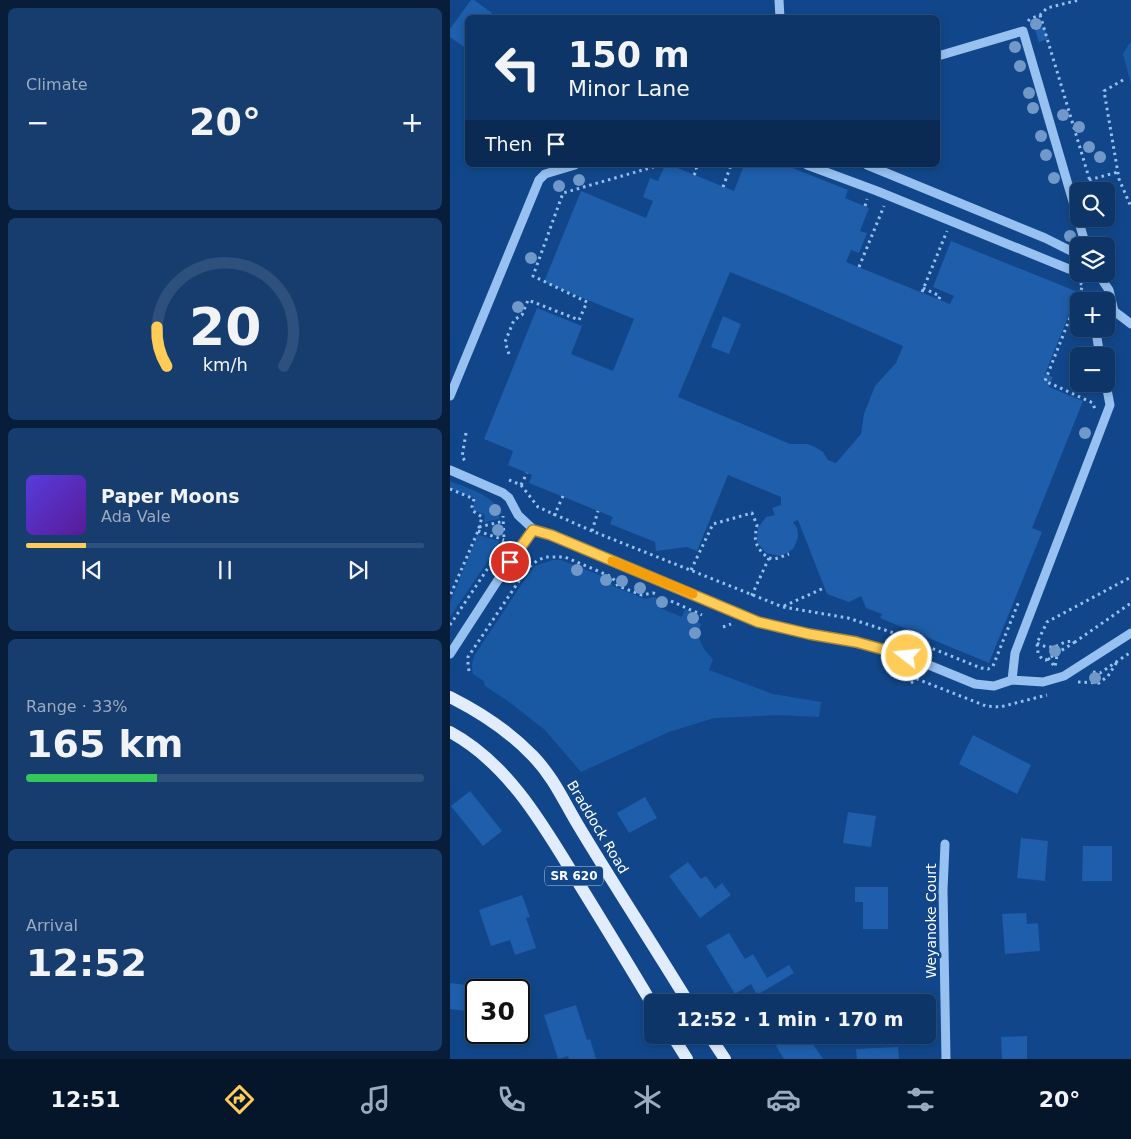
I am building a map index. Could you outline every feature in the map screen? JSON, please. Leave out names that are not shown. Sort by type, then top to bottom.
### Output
[{"type":"main road","name":"Braddock Road","points":[[450,697],[476,710],[511,736],[546,771],[558,787],[578,824],[683,994]]},
{"type":"main road","name":"SR 620","points":[[450,732],[462,738],[492,763],[520,793],[543,825],[646,994]]},
{"type":"main road","points":[[678,1044],[688,1059]]},
{"type":"main road","points":[[715,1044],[725,1059]]},
{"type":"street","points":[[779,0],[780,15]]},
{"type":"street","points":[[940,55],[1023,31],[1083,237]]},
{"type":"street","points":[[450,396],[539,180],[545,174],[568,167]]},
{"type":"street","points":[[812,167],[1070,269]]},
{"type":"street","points":[[872,167],[1045,238],[1070,250]]},
{"type":"street","points":[[1115,312],[1131,324]]},
{"type":"street","points":[[1012,680],[1015,653],[1110,405],[1108,392]]},
{"type":"street","points":[[450,470],[503,493],[510,498],[518,515],[533,530],[551,535],[758,622],[809,634],[856,642],[907,656],[975,684],[994,686],[1012,680],[1043,682],[1064,676],[1131,633]]},
{"type":"street","points":[[450,654],[520,546],[533,530]]},
{"type":"street","name":"Weyanoke Court","points":[[945,844],[942,890],[946,1059]]},
{"type":"path","points":[[1023,31],[1030,19],[1040,15],[1047,8],[1079,0]]},
{"type":"path","points":[[1040,15],[1090,180],[1118,172]]},
{"type":"path","points":[[1122,80],[1104,91],[1119,179],[1131,207]]},
{"type":"path","points":[[508,354],[505,342],[514,320],[522,315],[528,300],[579,320],[586,302],[533,276],[563,193],[653,167]]},
{"type":"path","points":[[694,175],[695,167]]},
{"type":"path","points":[[723,186],[730,167]]},
{"type":"path","points":[[858,267],[885,203]]},
{"type":"path","points":[[922,292],[948,229]]},
{"type":"path","points":[[1076,282],[1083,285],[1045,381],[1090,402]]},
{"type":"path","points":[[923,288],[940,296],[939,300]]},
{"type":"path","points":[[521,485],[527,473]]},
{"type":"path","points":[[450,489],[474,500],[472,510],[482,516],[478,531],[450,596]]},
{"type":"path","points":[[563,496],[554,516],[752,596],[783,607],[848,618],[891,632],[981,668],[988,669],[993,666],[1012,620]]},
{"type":"path","points":[[592,531],[598,511]]},
{"type":"path","points":[[691,570],[713,524],[752,513],[757,525],[755,537],[757,545],[762,552],[769,558],[775,559],[789,554]]},
{"type":"path","points":[[450,625],[502,547],[504,520],[479,526]]},
{"type":"path","points":[[478,531],[504,540]]},
{"type":"path","points":[[469,671],[468,657],[527,569],[538,560],[546,557],[565,557],[612,578],[618,586],[642,595],[653,593],[661,597]]},
{"type":"path","points":[[752,596],[769,558]]},
{"type":"path","points":[[1131,577],[1046,622],[1037,643],[1038,653],[1042,659],[1046,660],[1131,603]]},
{"type":"path","points":[[783,607],[824,588]]},
{"type":"path","points":[[669,600],[702,615]]},
{"type":"path","points":[[1037,643],[1048,648],[1064,641],[1074,642]]},
{"type":"path","points":[[1092,673],[1095,671],[1100,673],[1131,652]]},
{"type":"path","points":[[1048,658],[1055,667],[1057,654]]},
{"type":"path","points":[[879,661],[886,665],[891,675]]},
{"type":"path","points":[[1078,682],[1099,684],[1108,676],[1117,662]]},
{"type":"path","points":[[1069,686],[1084,678]]},
{"type":"path","points":[[1045,696],[1053,693]]},
{"type":"shaded area","points":[[1131,41],[1131,84],[1123,54]]},
{"type":"shaded area","points":[[450,481],[479,493],[492,501],[502,513],[499,515],[500,519],[484,522],[485,515],[473,510],[475,499],[450,488]]},
{"type":"shaded area","points":[[479,535],[499,541],[498,546],[450,617],[450,603]]},
{"type":"shaded area","points":[[553,560],[561,560],[607,578],[613,586],[645,599],[654,597],[663,601],[660,608],[682,617],[685,609],[692,612],[697,617],[697,622],[701,624],[699,635],[701,643],[713,659],[709,670],[773,694],[821,702],[819,717],[778,715],[714,718],[669,732],[581,772],[545,730],[508,701],[485,686],[484,681],[473,674],[472,671],[472,663],[476,653],[529,573],[535,566]]},
{"type":"building","points":[[471,0],[474,0],[492,13],[491,15],[465,15],[465,48],[450,37],[450,29]]},
{"type":"building","points":[[1044,27],[1048,39],[1039,42],[1035,30]]},
{"type":"building","points":[[664,167],[675,167],[734,191],[743,167],[790,167],[848,190],[845,198],[869,208],[860,231],[867,233],[859,253],[851,250],[846,262],[950,304],[954,296],[933,287],[951,241],[1078,292],[1070,292],[1070,312],[1045,374],[1053,377],[1049,387],[1083,401],[1032,528],[1042,532],[989,663],[880,618],[882,614],[866,608],[861,596],[849,602],[827,594],[798,520],[793,522],[797,528],[798,536],[793,549],[780,556],[766,553],[757,542],[758,528],[766,517],[775,515],[772,508],[781,505],[781,497],[728,475],[697,551],[687,547],[656,551],[655,542],[610,524],[613,517],[529,483],[532,475],[508,465],[513,451],[484,439],[537,308],[582,326],[571,354],[613,371],[634,319],[544,282],[581,191],[646,218],[653,201],[643,197],[650,178],[658,181]],"holes":[[[730,272],[903,346],[896,363],[875,386],[864,414],[861,434],[836,463],[828,460],[823,452],[815,447],[807,444],[790,444],[678,397]]]},
{"type":"building","points":[[723,316],[741,324],[729,354],[711,347]]},
{"type":"building","points":[[973,735],[1031,765],[1017,794],[959,764]]},
{"type":"building","points":[[470,791],[502,831],[483,846],[451,806]]},
{"type":"building","points":[[645,797],[657,818],[629,833],[617,813]]},
{"type":"building","points":[[848,812],[876,816],[871,847],[843,843]]},
{"type":"building","points":[[1021,838],[1048,841],[1045,881],[1017,878]]},
{"type":"building","points":[[1083,846],[1112,846],[1112,881],[1082,881]]},
{"type":"building","points":[[688,862],[701,879],[706,876],[715,889],[722,883],[731,895],[700,918],[669,876]]},
{"type":"building","points":[[855,887],[888,887],[888,929],[863,929],[863,902],[855,902]]},
{"type":"building","points":[[522,895],[530,917],[526,918],[536,948],[515,955],[510,940],[491,946],[479,910]]},
{"type":"building","points":[[1026,913],[1027,924],[1038,923],[1040,951],[1005,954],[1002,914]]},
{"type":"building","points":[[729,933],[745,959],[753,954],[767,978],[789,965],[794,973],[759,994],[756,994],[751,984],[735,994],[706,946]]},
{"type":"building","points":[[450,983],[465,985],[465,1011],[450,1009]]},
{"type":"building","points":[[576,1005],[587,1040],[590,1039],[596,1059],[569,1059],[568,1056],[558,1059],[544,1015]]},
{"type":"building","points":[[1027,1036],[1027,1059],[1002,1059],[1001,1037]]},
{"type":"building","points":[[779,1044],[813,1044],[823,1059],[784,1059],[776,1046]]},
{"type":"building","points":[[898,1047],[899,1059],[857,1059],[856,1049]]},
{"type":"slow traffic","points":[[612,561],[693,594]]},
{"type":"route","points":[[510,562],[533,530],[551,535],[758,622],[809,634],[856,642],[907,656]]}]
